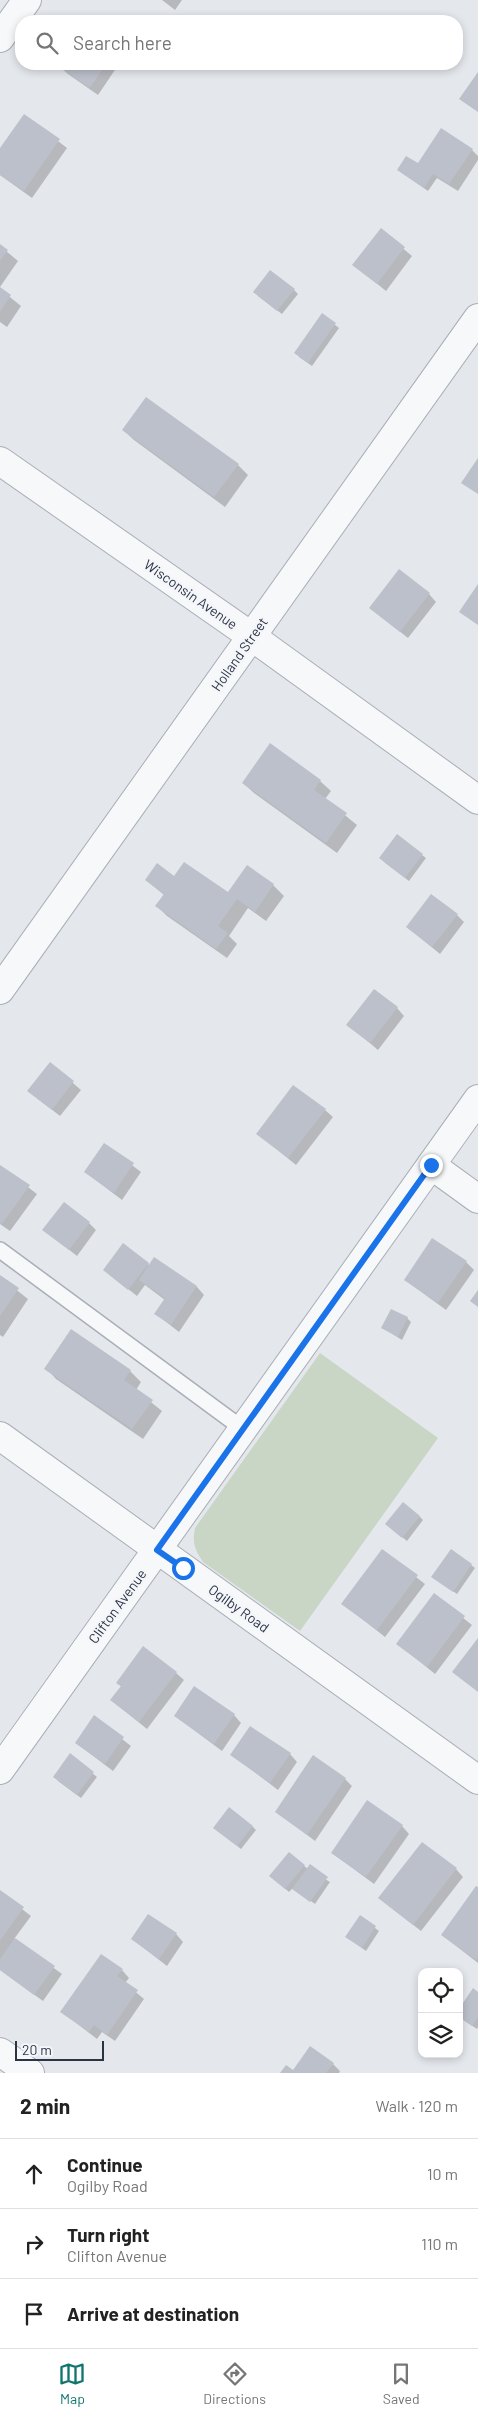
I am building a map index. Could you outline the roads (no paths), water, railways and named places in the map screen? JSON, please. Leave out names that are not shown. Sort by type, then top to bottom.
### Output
[{"type":"street","points":[[16,15],[26,0]]},
{"type":"street","points":[[0,38],[15,16]]},
{"type":"street","name":"Holland Street","points":[[0,990],[478,318]]},
{"type":"street","name":"Wisconsin Avenue","points":[[0,461],[251,636],[478,800]]},
{"type":"street","name":"Clifton Avenue","points":[[0,1770],[478,1099]]},
{"type":"street","points":[[431,1165],[478,1199]]},
{"type":"street","name":"Ogilby Road","points":[[0,1436],[478,1780]]},
{"type":"street","points":[[0,2052],[30,2073]]},
{"type":"lane","points":[[0,1250],[243,1429]]}]
